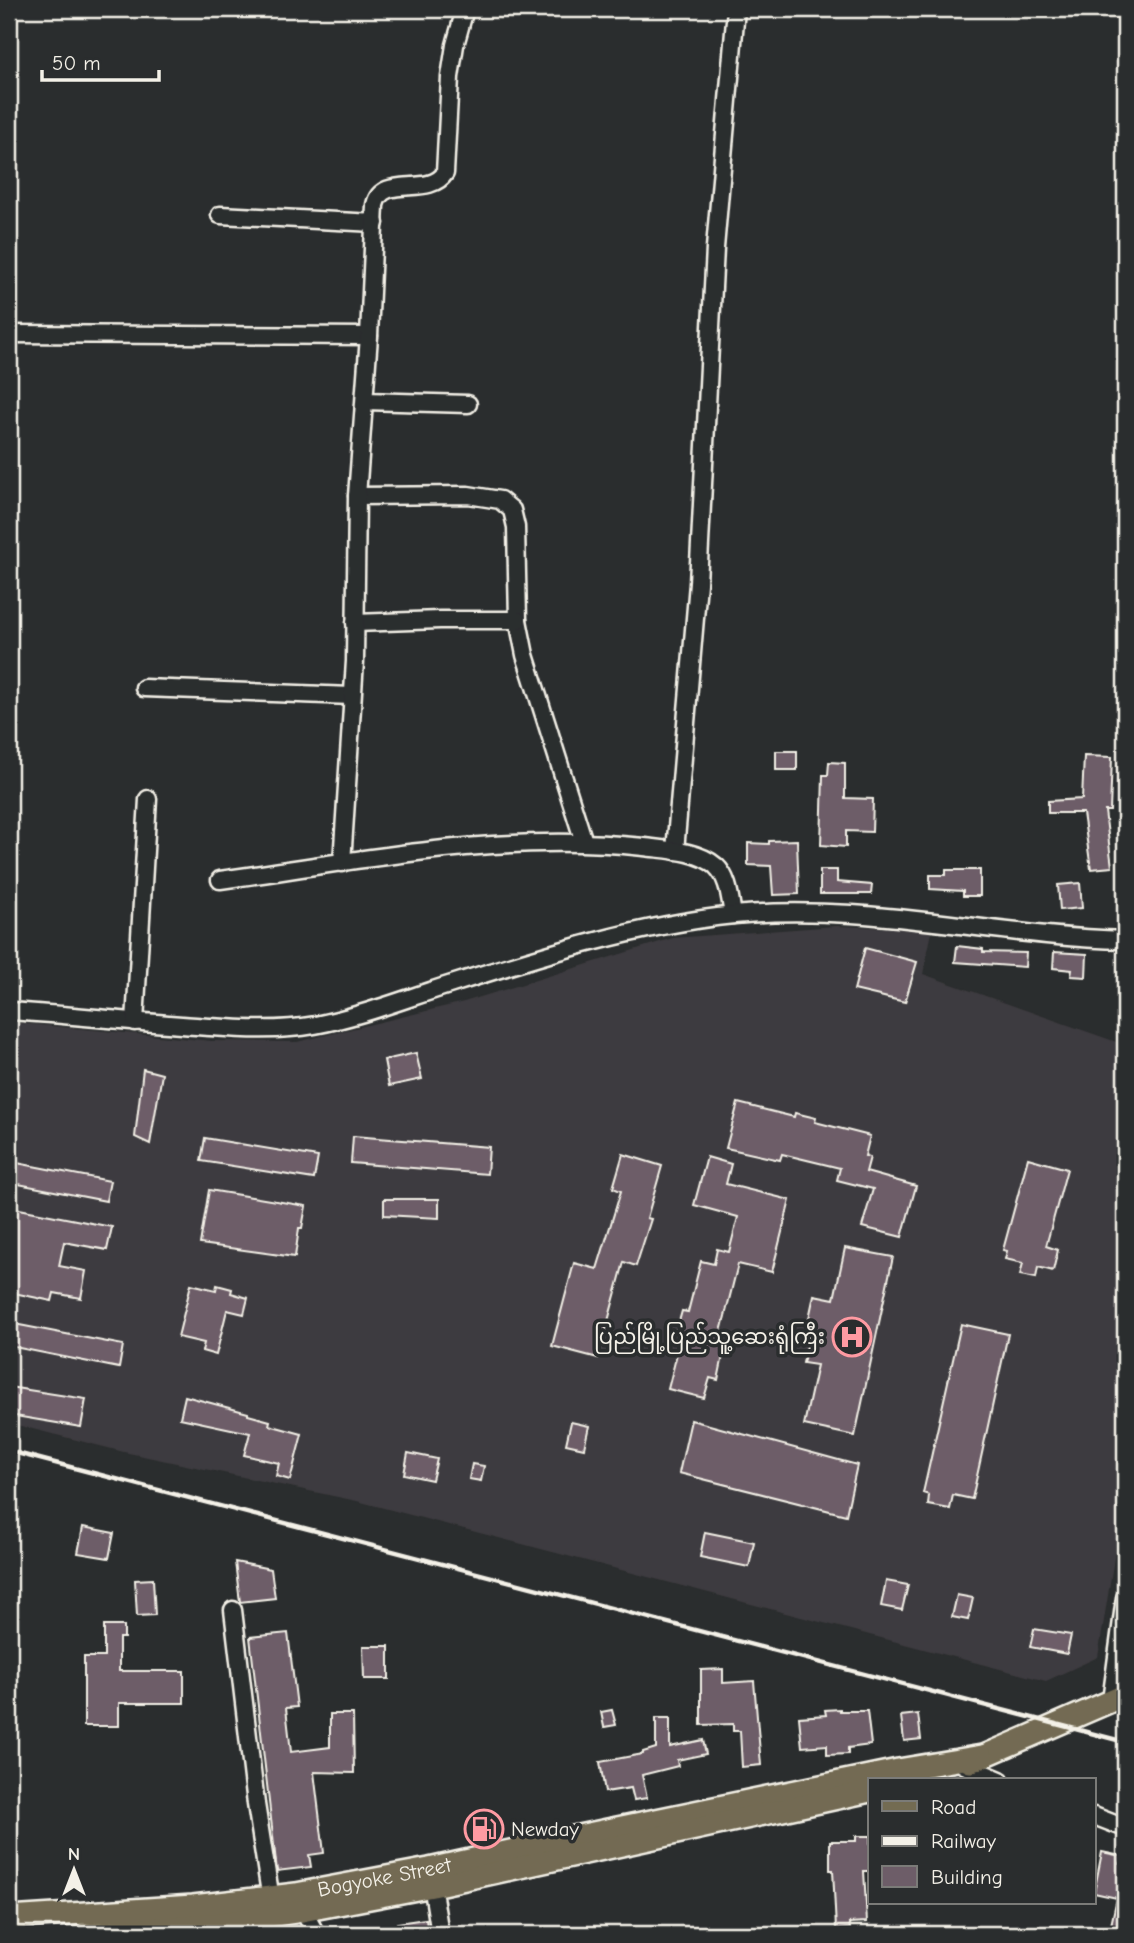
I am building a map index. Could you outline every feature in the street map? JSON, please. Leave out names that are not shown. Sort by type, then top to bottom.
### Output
[{"type":"main road","points":[[920,1778],[1118,1698]]},
{"type":"main road","name":"Bogyoke Street","points":[[889,1778],[968,1760]]},
{"type":"main road","name":"Bogyoke Street","points":[[85,1934],[299,1903],[868,1783]]},
{"type":"main road","name":"Bogyoke Street","points":[[776,1804],[868,1791]]},
{"type":"main road","name":"Bogyoke Street","points":[[9,1918],[163,1924]]},
{"type":"street","points":[[342,863],[352,696],[358,496],[377,198],[393,188],[433,184],[445,173],[450,77],[465,9]]},
{"type":"street","points":[[674,851],[699,570],[715,248],[736,9]]},
{"type":"street","points":[[220,215],[375,223]]},
{"type":"street","points":[[9,334],[369,337]]},
{"type":"street","points":[[365,401],[468,404]]},
{"type":"street","points":[[358,496],[468,495],[500,500],[512,510],[516,527],[519,620],[537,699],[584,842]]},
{"type":"street","points":[[355,623],[519,620]]},
{"type":"street","points":[[144,688],[352,696]]},
{"type":"street","points":[[135,1022],[148,799]]},
{"type":"street","points":[[220,880],[396,853],[499,843],[584,842],[695,855],[716,866],[723,875],[729,888],[733,915]]},
{"type":"street","points":[[9,1011],[236,1029],[313,1026],[611,938],[733,915],[827,912],[871,914],[1049,936],[1125,940]]},
{"type":"street","points":[[1118,1698],[1125,1598]]},
{"type":"street","points":[[233,1610],[272,1907]]},
{"type":"street","points":[[968,1760],[997,1778]]},
{"type":"street","points":[[1096,1817],[1125,1828]]},
{"type":"street","points":[[431,1877],[440,1934]]},
{"type":"street","points":[[299,1903],[316,1934]]},
{"type":"shaded area","points":[[836,926],[902,928],[932,932],[923,974],[1125,1045],[1125,1490],[1098,1657],[1046,1681],[357,1501],[124,1452],[9,1423],[9,1022],[212,1041],[297,1042],[464,1002],[673,938]]},
{"type":"building","points":[[776,751],[797,751],[797,770],[776,770]]},
{"type":"building","points":[[1084,756],[1112,757],[1110,811],[1105,811],[1112,867],[1091,869],[1083,813],[1048,813],[1048,801],[1082,799]]},
{"type":"building","points":[[829,762],[845,763],[845,798],[873,799],[872,832],[846,831],[846,847],[821,845],[823,775],[828,775]]},
{"type":"building","points":[[797,840],[799,894],[773,895],[771,866],[748,865],[748,843],[769,844],[769,841]]},
{"type":"building","points":[[820,870],[837,870],[837,882],[872,885],[871,894],[820,894]]},
{"type":"building","points":[[946,870],[980,870],[980,896],[963,896],[963,891],[930,889],[930,875],[946,875]]},
{"type":"building","points":[[1080,883],[1082,908],[1060,910],[1058,885]]},
{"type":"building","points":[[957,946],[983,949],[983,952],[1026,953],[1025,967],[955,962]]},
{"type":"building","points":[[865,948],[917,962],[905,1002],[854,990]]},
{"type":"building","points":[[1054,952],[1087,954],[1086,977],[1071,976],[1072,970],[1053,968]]},
{"type":"building","points":[[416,1053],[422,1079],[389,1086],[384,1060]]},
{"type":"building","points":[[143,1069],[162,1074],[150,1144],[135,1137]]},
{"type":"building","points":[[738,1103],[794,1117],[795,1113],[816,1118],[815,1122],[870,1136],[865,1156],[870,1157],[866,1172],[916,1186],[902,1237],[862,1227],[873,1189],[837,1180],[840,1168],[782,1154],[780,1160],[726,1148]]},
{"type":"building","points":[[353,1136],[489,1147],[487,1174],[351,1163]]},
{"type":"building","points":[[205,1138],[318,1157],[314,1179],[201,1161]]},
{"type":"building","points":[[623,1154],[662,1166],[647,1218],[651,1219],[636,1266],[624,1262],[598,1358],[552,1346],[574,1263],[597,1269],[621,1191],[613,1188]]},
{"type":"building","points":[[707,1157],[731,1164],[726,1184],[790,1200],[772,1272],[738,1264],[718,1344],[725,1346],[718,1380],[710,1378],[704,1398],[668,1389],[682,1334],[676,1332],[682,1311],[688,1312],[701,1261],[714,1264],[717,1249],[729,1252],[738,1217],[694,1205]]},
{"type":"building","points":[[1028,1158],[1067,1169],[1046,1246],[1058,1250],[1053,1271],[1038,1267],[1036,1278],[1020,1275],[1023,1263],[1005,1259],[1007,1251],[1003,1250]]},
{"type":"building","points":[[17,1163],[110,1181],[106,1201],[13,1183]]},
{"type":"building","points":[[209,1190],[306,1206],[302,1228],[299,1228],[295,1257],[200,1244]]},
{"type":"building","points":[[384,1199],[439,1199],[439,1218],[384,1215]]},
{"type":"building","points":[[9,1207],[112,1227],[107,1250],[64,1242],[59,1266],[86,1271],[81,1298],[54,1293],[52,1301],[9,1292]]},
{"type":"building","points":[[845,1248],[893,1257],[855,1436],[804,1425],[817,1365],[803,1363],[812,1324],[808,1323],[814,1295],[834,1299]]},
{"type":"building","points":[[191,1284],[216,1290],[217,1285],[232,1289],[231,1293],[248,1298],[244,1314],[227,1310],[216,1355],[202,1351],[204,1343],[178,1337]]},
{"type":"building","points":[[9,1323],[123,1345],[119,1368],[9,1346]]},
{"type":"building","points":[[961,1324],[1008,1334],[972,1499],[953,1495],[950,1509],[928,1505],[929,1495],[923,1493]]},
{"type":"building","points":[[9,1387],[86,1399],[81,1427],[9,1415]]},
{"type":"building","points":[[185,1396],[248,1413],[270,1421],[269,1425],[302,1434],[290,1480],[276,1476],[279,1463],[244,1455],[250,1433],[180,1418]]},
{"type":"building","points":[[691,1420],[857,1465],[846,1515],[679,1473]]},
{"type":"building","points":[[571,1422],[589,1426],[584,1448],[566,1444]]},
{"type":"building","points":[[408,1453],[437,1459],[432,1480],[404,1474]]},
{"type":"building","points":[[472,1464],[484,1466],[481,1481],[469,1479]]},
{"type":"building","points":[[83,1527],[114,1533],[109,1558],[78,1553]]},
{"type":"building","points":[[705,1532],[754,1542],[749,1567],[700,1557]]},
{"type":"building","points":[[235,1562],[271,1569],[275,1598],[240,1602]]},
{"type":"building","points":[[153,1579],[155,1615],[137,1616],[135,1580]]},
{"type":"building","points":[[886,1581],[908,1585],[902,1610],[881,1606]]},
{"type":"building","points":[[957,1595],[973,1598],[968,1620],[952,1617]]},
{"type":"building","points":[[104,1626],[124,1626],[124,1638],[119,1638],[119,1671],[184,1671],[184,1703],[119,1703],[119,1726],[84,1726],[84,1657],[104,1657]]},
{"type":"building","points":[[1034,1629],[1071,1635],[1067,1654],[1030,1647]]},
{"type":"building","points":[[288,1633],[297,1707],[286,1708],[291,1752],[330,1747],[330,1714],[353,1714],[354,1773],[314,1772],[324,1853],[309,1855],[311,1867],[277,1871],[250,1637]]},
{"type":"building","points":[[363,1646],[389,1646],[389,1679],[364,1679]]},
{"type":"building","points":[[723,1669],[723,1683],[754,1681],[761,1765],[742,1767],[740,1731],[733,1731],[733,1724],[701,1725],[701,1670]]},
{"type":"building","points":[[612,1710],[616,1725],[604,1727],[601,1712]]},
{"type":"building","points":[[825,1710],[867,1711],[871,1745],[848,1748],[848,1754],[827,1755],[827,1745],[802,1747],[799,1717],[826,1715]]},
{"type":"building","points":[[918,1714],[921,1739],[904,1741],[901,1716]]},
{"type":"building","points":[[656,1718],[670,1718],[670,1747],[703,1740],[706,1754],[677,1760],[678,1766],[642,1775],[647,1798],[634,1800],[631,1788],[605,1792],[600,1762],[643,1754],[656,1748]]},
{"type":"building","points":[[856,1836],[868,1836],[868,1871],[864,1871],[867,1922],[849,1923],[850,1928],[836,1929],[830,1841],[856,1841]]},
{"type":"building","points":[[1102,1852],[1121,1856],[1119,1863],[1125,1865],[1125,1934],[1109,1934],[1117,1898],[1096,1893]]},
{"type":"building","points":[[426,1919],[428,1934],[399,1934],[397,1923]]},
{"type":"railway","points":[[9,1451],[1125,1742]]},
{"type":"place","name":"ပြည်မြို့ပြည်သူ့ဆေးရုံကြီး","points":[[852,1337]]},
{"type":"place","name":"Newday","points":[[484,1829]]}]
